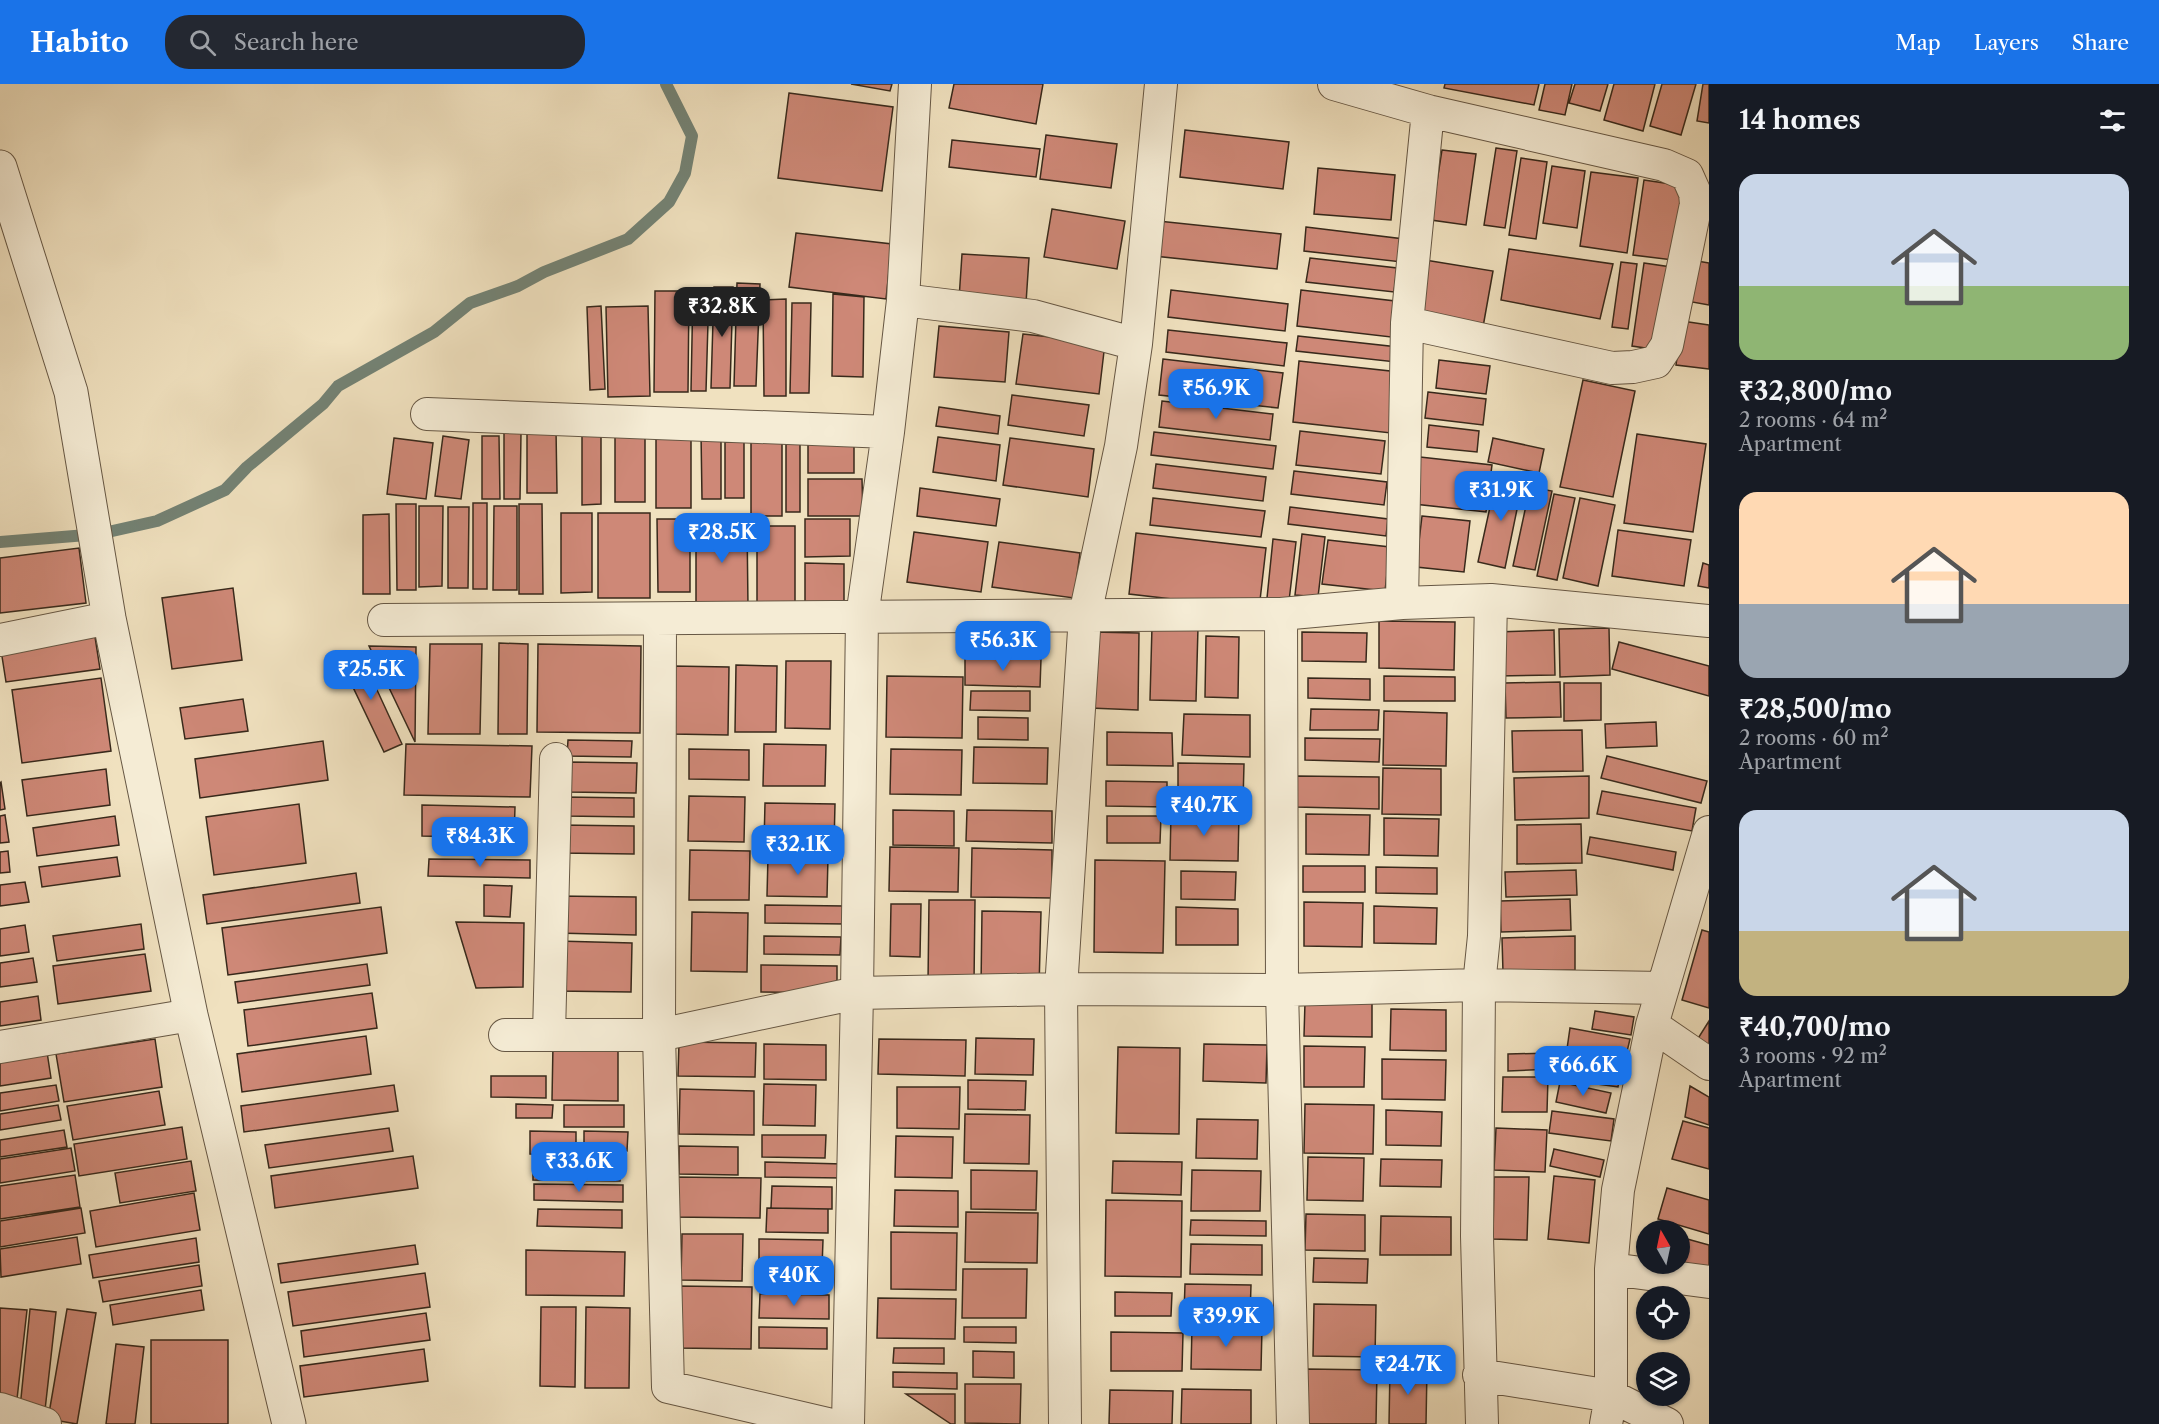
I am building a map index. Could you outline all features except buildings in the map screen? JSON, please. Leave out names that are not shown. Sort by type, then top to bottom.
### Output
[{"type":"street","points":[[848,1424],[862,617],[888,432],[903,300],[915,84]]},
{"type":"street","points":[[1065,1424],[1061,989],[1085,615],[1121,446],[1136,344],[1161,84]]},
{"type":"street","points":[[1334,84],[1428,111],[1664,165],[1687,175],[1695,193],[1696,204],[1667,345],[1656,362],[1633,367],[1612,368],[1407,323]]},
{"type":"street","points":[[1402,603],[1407,323],[1428,111]]},
{"type":"street","points":[[0,167],[71,392],[109,618],[191,1015],[289,1424]]},
{"type":"street","points":[[903,300],[1033,316],[1136,344]]},
{"type":"street","points":[[427,414],[888,432]]},
{"type":"street","points":[[1482,1424],[1477,1236],[1479,985],[1484,936],[1491,600]]},
{"type":"street","points":[[384,620],[1281,614],[1402,603],[1491,600],[1709,621]]},
{"type":"street","points":[[1281,614],[1282,990],[1293,1424]]},
{"type":"street","points":[[0,640],[109,618]]},
{"type":"street","points":[[660,619],[659,1035],[668,1387],[828,1424]]},
{"type":"street","points":[[549,1034],[556,759]]},
{"type":"street","points":[[1608,1410],[1611,1269],[1618,1190],[1652,1025],[1709,832]]},
{"type":"street","points":[[505,1035],[659,1035],[857,993],[1061,989],[1282,990],[1479,985],[1663,988]]},
{"type":"street","points":[[0,1047],[191,1015]]},
{"type":"street","points":[[1652,1025],[1709,1064]]},
{"type":"street","points":[[1611,1269],[1709,1282]]},
{"type":"street","points":[[1479,1375],[1667,1424]]},
{"type":"street","points":[[0,1409],[45,1424]]},
{"type":"waterway","points":[[0,542],[99,534],[157,521],[225,490],[247,467],[323,404],[338,386],[434,332],[470,303],[518,286],[544,272],[628,239],[669,202],[685,173],[692,136],[666,84]]}]
